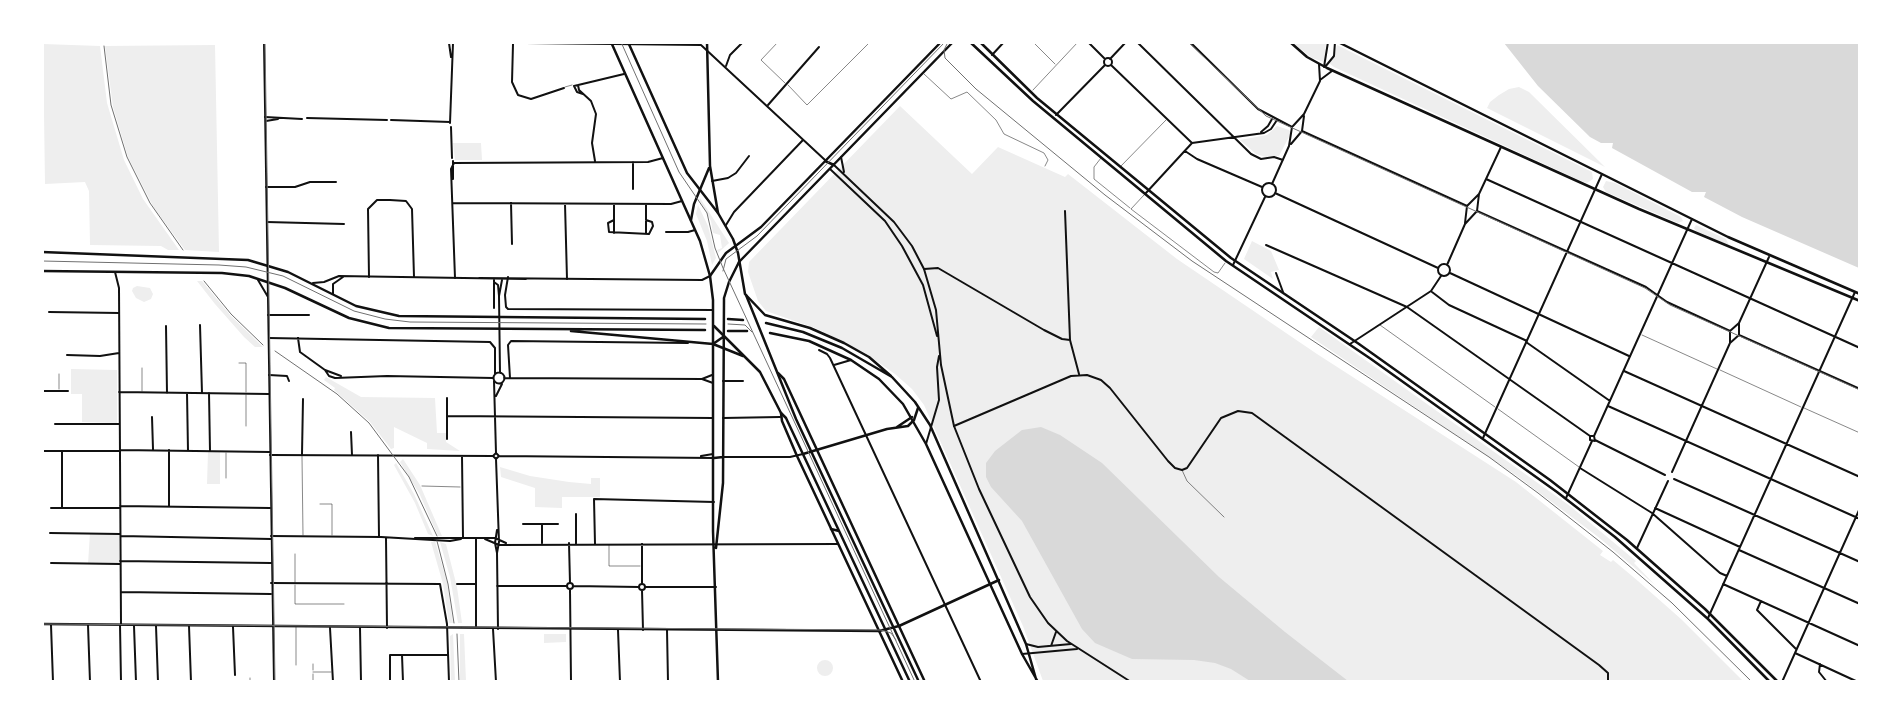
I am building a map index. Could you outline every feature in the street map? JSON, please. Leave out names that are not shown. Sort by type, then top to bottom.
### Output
[{"type":"main road","points":[[708,42],[710,166],[718,213]]},
{"type":"main road","points":[[716,544],[723,457],[722,335],[727,287],[739,262],[841,158],[920,70],[940,42]]},
{"type":"main road","points":[[710,276],[724,254],[761,227],[825,161],[920,70],[953,42]]},
{"type":"main road","points":[[970,42],[1053,118],[1232,266],[1350,344],[1566,498],[1632,551],[1708,619],[1770,682]]},
{"type":"main road","points":[[980,42],[1031,92],[1235,261],[1354,340],[1485,433],[1637,548],[1710,614],[1778,682]]},
{"type":"main road","points":[[1290,42],[1319,64],[1332,71],[1595,190],[1860,301]]},
{"type":"main road","points":[[1337,42],[1769,257],[1860,294]]},
{"type":"main road","points":[[612,43],[707,260],[710,276],[713,312],[712,383],[718,682]]},
{"type":"main road","points":[[629,44],[684,165],[700,192],[726,224],[736,245],[745,294],[778,373],[779,381],[919,682]]},
{"type":"main road","points":[[825,161],[834,165]]},
{"type":"main road","points":[[825,161],[830,169]]},
{"type":"main road","points":[[690,220],[694,204],[710,166]]},
{"type":"main road","points":[[42,252],[236,258],[268,264],[333,296],[367,310],[409,317],[705,319]]},
{"type":"main road","points":[[42,271],[206,273],[258,278],[346,317],[379,326],[422,330],[706,330]]},
{"type":"main road","points":[[745,294],[766,315],[810,328],[844,343],[869,357],[889,372],[919,406],[930,425],[999,580],[1026,644],[1037,680]]},
{"type":"main road","points":[[728,319],[743,320]]},
{"type":"main road","points":[[766,323],[803,332],[830,342],[892,377]]},
{"type":"main road","points":[[713,325],[764,379],[781,413],[786,418],[888,629],[910,682]]},
{"type":"main road","points":[[562,330],[595,335],[704,342],[744,356]]},
{"type":"main road","points":[[728,331],[747,331]]},
{"type":"main road","points":[[770,333],[809,341],[851,360],[888,387],[912,417],[1022,654],[1037,680]]},
{"type":"main road","points":[[713,344],[722,335]]},
{"type":"main road","points":[[778,373],[784,378],[925,682]]},
{"type":"main road","points":[[803,454],[897,427],[908,426],[914,421],[919,406]]},
{"type":"main road","points":[[781,413],[797,456],[903,682]]},
{"type":"main road","points":[[897,427],[912,417]]},
{"type":"main road","points":[[714,456],[723,457]]},
{"type":"main road","points":[[831,529],[839,531]]},
{"type":"main road","points":[[983,567],[991,563]]},
{"type":"main road","points":[[42,624],[330,628],[879,631],[899,626],[999,580]]},
{"type":"street","points":[[264,42],[271,594],[274,682]]},
{"type":"street","points":[[438,42],[697,44],[708,49],[825,161]]},
{"type":"street","points":[[726,66],[732,53],[743,42]]},
{"type":"street","points":[[992,55],[1004,42]]},
{"type":"street","points":[[1088,42],[1106,59],[1110,59],[1126,42]]},
{"type":"street","points":[[1138,42],[1251,154],[1258,158],[1274,157],[1283,160]]},
{"type":"street","points":[[1190,42],[1258,109],[1292,127]]},
{"type":"street","points":[[1324,67],[1328,42]]},
{"type":"street","points":[[1324,67],[1334,56],[1337,42]]},
{"type":"street","points":[[391,120],[450,123],[451,59],[449,43]]},
{"type":"street","points":[[451,59],[453,43]]},
{"type":"street","points":[[513,44],[512,82],[518,95],[530,99],[564,88]]},
{"type":"street","points":[[768,105],[820,48]]},
{"type":"street","points":[[1053,118],[1105,65],[1106,59]]},
{"type":"street","points":[[1110,59],[1111,65],[1192,143]]},
{"type":"street","points":[[1319,64],[1320,81]]},
{"type":"street","points":[[1105,65],[1111,65]]},
{"type":"street","points":[[1292,127],[1304,114],[1320,81],[1332,71]]},
{"type":"street","points":[[585,96],[577,92],[574,86],[625,74]]},
{"type":"street","points":[[578,85],[593,105],[596,114],[592,143],[595,161]]},
{"type":"street","points":[[1272,184],[1290,146],[1302,131],[1304,114]]},
{"type":"street","points":[[265,117],[302,119]]},
{"type":"street","points":[[307,118],[387,120]]},
{"type":"street","points":[[1261,132],[1268,126],[1272,118]]},
{"type":"street","points":[[265,121],[283,119]]},
{"type":"street","points":[[1145,194],[1192,143],[1269,130],[1277,120]]},
{"type":"street","points":[[1296,124],[1302,127]]},
{"type":"street","points":[[451,127],[455,278]]},
{"type":"street","points":[[1290,146],[1292,127]]},
{"type":"street","points":[[1302,131],[1467,206]]},
{"type":"street","points":[[1292,132],[1299,134]]},
{"type":"street","points":[[726,224],[734,212],[803,140]]},
{"type":"street","points":[[1477,211],[1479,194],[1501,147]]},
{"type":"street","points":[[1185,151],[1197,159],[1262,187]]},
{"type":"street","points":[[712,181],[736,174],[749,156]]},
{"type":"street","points":[[453,161],[634,162],[656,161],[663,158]]},
{"type":"street","points":[[841,158],[844,172]]},
{"type":"street","points":[[634,162],[634,190]]},
{"type":"street","points":[[834,165],[844,172],[894,222],[912,246],[924,269],[936,310],[940,354],[954,426],[979,489],[1026,588],[1044,618],[1056,632],[1071,644],[1130,682]]},
{"type":"street","points":[[830,169],[885,221],[902,246],[917,272],[938,339]]},
{"type":"street","points":[[1483,438],[1602,174]]},
{"type":"street","points":[[1486,179],[1860,348]]},
{"type":"street","points":[[266,187],[295,187],[310,182],[336,182]]},
{"type":"street","points":[[1262,187],[1266,184],[1272,184]]},
{"type":"street","points":[[1272,184],[1276,189],[1275,193]]},
{"type":"street","points":[[1262,187],[1265,197]]},
{"type":"street","points":[[1265,197],[1270,197],[1275,193]]},
{"type":"street","points":[[1275,193],[1438,268]]},
{"type":"street","points":[[1467,206],[1479,194]]},
{"type":"street","points":[[1232,266],[1265,197]]},
{"type":"street","points":[[369,277],[368,209],[377,200],[390,200],[406,202],[412,209],[414,278]]},
{"type":"street","points":[[453,203],[671,204],[682,201]]},
{"type":"street","points":[[511,203],[512,244]]},
{"type":"street","points":[[565,203],[567,279]]},
{"type":"street","points":[[1471,203],[1477,206]]},
{"type":"street","points":[[614,204],[614,233]]},
{"type":"street","points":[[646,204],[646,233]]},
{"type":"street","points":[[1465,224],[1467,206]]},
{"type":"street","points":[[1467,210],[1473,213]]},
{"type":"street","points":[[1065,211],[1070,340],[1079,374]]},
{"type":"street","points":[[1447,265],[1465,224],[1473,213],[1477,211]]},
{"type":"street","points":[[1477,211],[1646,287],[1670,304],[1730,331]]},
{"type":"street","points":[[1595,440],[1594,436],[1692,219]]},
{"type":"street","points":[[614,220],[608,223],[607,229],[609,232],[651,233],[652,223],[646,220]]},
{"type":"street","points":[[267,222],[344,224]]},
{"type":"street","points":[[666,232],[688,232],[694,230]]},
{"type":"street","points":[[1266,244],[1407,307],[1590,436],[1594,436]]},
{"type":"street","points":[[1730,343],[1739,335],[1739,323],[1769,257]]},
{"type":"street","points":[[1438,268],[1443,264],[1447,265]]},
{"type":"street","points":[[1447,265],[1450,273]]},
{"type":"street","points":[[917,272],[924,269],[938,268],[1044,330],[1062,339],[1070,340]]},
{"type":"street","points":[[1438,268],[1441,276]]},
{"type":"street","points":[[115,272],[119,288],[121,682]]},
{"type":"street","points":[[1276,273],[1284,293]]},
{"type":"street","points":[[1441,276],[1445,277],[1450,273]]},
{"type":"street","points":[[1450,273],[1630,356]]},
{"type":"street","points":[[311,284],[323,282],[336,276],[414,278],[508,277],[526,279]]},
{"type":"street","points":[[479,278],[494,281],[526,279],[704,280],[710,276]]},
{"type":"street","points":[[1350,344],[1431,291],[1441,276]]},
{"type":"street","points":[[333,296],[333,284],[343,277]]},
{"type":"street","points":[[508,277],[506,280],[507,308],[713,312]]},
{"type":"street","points":[[258,278],[268,297]]},
{"type":"street","points":[[499,296],[502,280]]},
{"type":"street","points":[[494,281],[498,286],[500,373],[504,378]]},
{"type":"street","points":[[494,281],[494,308]]},
{"type":"street","points":[[1431,291],[1449,306],[1527,342],[1610,401]]},
{"type":"street","points":[[1708,619],[1855,292]]},
{"type":"street","points":[[49,312],[119,313]]},
{"type":"street","points":[[268,315],[309,315]]},
{"type":"street","points":[[1739,323],[1730,331],[1730,343],[1672,472],[1674,478],[1860,562]]},
{"type":"street","points":[[200,325],[202,393]]},
{"type":"street","points":[[166,326],[167,393]]},
{"type":"street","points":[[1733,327],[1739,330]]},
{"type":"street","points":[[1739,335],[1860,389]]},
{"type":"street","points":[[1730,336],[1735,339]]},
{"type":"street","points":[[269,338],[490,342],[495,348],[495,374],[493,379],[496,453],[499,456],[714,456]]},
{"type":"street","points":[[298,338],[300,352],[334,378]]},
{"type":"street","points":[[510,378],[508,347],[511,341],[704,342]]},
{"type":"street","points":[[819,350],[828,355],[981,682]]},
{"type":"street","points":[[111,355],[119,352]]},
{"type":"street","points":[[66,354],[119,356]]},
{"type":"street","points":[[926,444],[930,425],[939,400],[937,366],[940,354]]},
{"type":"street","points":[[833,366],[851,360]]},
{"type":"street","points":[[325,370],[341,376]]},
{"type":"street","points":[[1624,371],[1860,477]]},
{"type":"street","points":[[495,374],[500,373]]},
{"type":"street","points":[[334,378],[335,374]]},
{"type":"street","points":[[954,426],[1079,374],[1094,377],[1106,384],[1173,466],[1182,470],[1187,468],[1221,418],[1238,411],[1256,415],[1599,665],[1608,673],[1608,682]]},
{"type":"street","points":[[269,375],[287,376],[289,381]]},
{"type":"street","points":[[702,379],[712,375]]},
{"type":"street","points":[[334,378],[341,376],[493,379],[498,384],[503,382]]},
{"type":"street","points":[[504,378],[702,379],[712,383]]},
{"type":"street","points":[[495,398],[504,378]]},
{"type":"street","points":[[723,381],[743,381]]},
{"type":"street","points":[[42,391],[68,391]]},
{"type":"street","points":[[119,392],[269,394]]},
{"type":"street","points":[[187,393],[188,451]]},
{"type":"street","points":[[209,393],[210,451]]},
{"type":"street","points":[[447,398],[448,439]]},
{"type":"street","points":[[302,454],[303,399]]},
{"type":"street","points":[[1608,406],[1860,519]]},
{"type":"street","points":[[447,416],[713,418]]},
{"type":"street","points":[[152,417],[153,450]]},
{"type":"street","points":[[723,418],[781,417]]},
{"type":"street","points":[[55,424],[119,424]]},
{"type":"street","points":[[352,432],[352,455]]},
{"type":"street","points":[[1590,436],[1592,442]]},
{"type":"street","points":[[1566,498],[1592,442],[1595,440]]},
{"type":"street","points":[[1595,440],[1665,474],[1668,481]]},
{"type":"street","points":[[169,450],[169,506]]},
{"type":"street","points":[[42,451],[169,450],[462,456],[493,456],[496,453]]},
{"type":"street","points":[[62,451],[62,508]]},
{"type":"street","points":[[723,457],[797,456],[803,454]]},
{"type":"street","points":[[378,455],[379,537]]},
{"type":"street","points":[[462,456],[462,539]]},
{"type":"street","points":[[493,456],[496,459],[497,528],[499,540],[497,553]]},
{"type":"street","points":[[496,459],[499,456]]},
{"type":"street","points":[[1580,468],[1652,513],[1720,573],[1727,576]]},
{"type":"street","points":[[1665,474],[1672,472]]},
{"type":"street","points":[[1637,548],[1668,481],[1674,478]]},
{"type":"street","points":[[595,544],[594,499],[714,502]]},
{"type":"street","points":[[51,508],[169,506],[270,508]]},
{"type":"street","points":[[1655,508],[1860,604]]},
{"type":"street","points":[[1782,682],[1860,508]]},
{"type":"street","points":[[576,514],[576,543]]},
{"type":"street","points":[[523,524],[558,524]]},
{"type":"street","points":[[542,524],[542,543]]},
{"type":"street","points":[[497,528],[495,542],[497,553],[498,629]]},
{"type":"street","points":[[50,533],[271,538],[495,538],[509,543]]},
{"type":"street","points":[[386,538],[387,628]]},
{"type":"street","points":[[476,539],[476,629]]},
{"type":"street","points":[[485,539],[499,545],[509,543],[838,544]]},
{"type":"street","points":[[569,543],[570,583],[573,586],[639,587],[642,590],[643,630]]},
{"type":"street","points":[[639,587],[642,584],[642,544]]},
{"type":"street","points":[[51,563],[271,563]]},
{"type":"street","points":[[271,583],[441,584],[447,628],[449,682]]},
{"type":"street","points":[[497,586],[566,586],[570,583]]},
{"type":"street","points":[[457,584],[476,584]]},
{"type":"street","points":[[642,584],[646,587],[716,587]]},
{"type":"street","points":[[1723,584],[1860,646]]},
{"type":"street","points":[[566,586],[570,590]]},
{"type":"street","points":[[572,682],[570,590],[573,586]]},
{"type":"street","points":[[642,590],[646,587]]},
{"type":"street","points":[[120,592],[271,594]]},
{"type":"street","points":[[1761,601],[1757,610],[1796,649]]},
{"type":"street","points":[[50,625],[53,682]]},
{"type":"street","points":[[88,625],[90,682]]},
{"type":"street","points":[[134,626],[136,682]]},
{"type":"street","points":[[156,626],[158,682]]},
{"type":"street","points":[[189,626],[191,682]]},
{"type":"street","points":[[233,627],[235,675]]},
{"type":"street","points":[[330,628],[332,682]]},
{"type":"street","points":[[360,628],[361,682]]},
{"type":"street","points":[[493,629],[496,682]]},
{"type":"street","points":[[618,630],[620,682]]},
{"type":"street","points":[[667,630],[668,682]]},
{"type":"street","points":[[1051,646],[1056,632]]},
{"type":"street","points":[[1026,644],[1038,647],[1071,644]]},
{"type":"street","points":[[1022,654],[1077,648]]},
{"type":"street","points":[[1794,653],[1858,682]]},
{"type":"street","points":[[402,655],[403,682]]},
{"type":"street","points":[[390,682],[389,656],[447,655]]},
{"type":"street","points":[[1820,664],[1819,672],[1827,682]]},
{"type":"lane","points":[[778,42],[761,60],[807,104],[870,42]]},
{"type":"lane","points":[[1033,42],[1056,65]]},
{"type":"lane","points":[[1031,92],[1078,42]]},
{"type":"lane","points":[[920,70],[951,99],[967,92],[996,120],[1004,134],[1044,153],[1048,160],[1045,166]]},
{"type":"lane","points":[[564,88],[574,86]]},
{"type":"lane","points":[[302,119],[307,118]]},
{"type":"lane","points":[[1121,167],[1167,119]]},
{"type":"lane","points":[[450,123],[451,127]]},
{"type":"lane","points":[[1101,158],[1094,167],[1094,179],[1214,272],[1218,273],[1226,261]]},
{"type":"lane","points":[[1131,209],[1145,194]]},
{"type":"lane","points":[[1379,324],[1580,468]]},
{"type":"lane","points":[[1640,334],[1860,433]]},
{"type":"lane","points":[[238,363],[246,363],[246,426]]},
{"type":"lane","points":[[142,368],[142,392]]},
{"type":"lane","points":[[59,374],[59,391]]},
{"type":"lane","points":[[226,451],[226,478]]},
{"type":"lane","points":[[302,454],[303,537]]},
{"type":"lane","points":[[1182,470],[1188,483],[1224,517]]},
{"type":"lane","points":[[422,486],[462,487]]},
{"type":"lane","points":[[320,504],[332,504],[332,537]]},
{"type":"lane","points":[[609,544],[609,566],[642,566]]},
{"type":"lane","points":[[295,554],[295,604],[344,604]]},
{"type":"lane","points":[[296,627],[296,665]]},
{"type":"lane","points":[[313,664],[314,682]]},
{"type":"lane","points":[[313,672],[332,672]]},
{"type":"shaded area","points":[[1293,43],[1326,43],[1324,62],[1312,58]]},
{"type":"shaded area","points":[[1504,43],[1859,43],[1859,268],[1742,217],[1704,197],[1706,192],[1692,192],[1612,148],[1613,143],[1601,143],[1590,137],[1538,86]]},
{"type":"shaded area","points":[[43,44],[100,46],[107,103],[124,160],[143,199],[179,250],[168,250],[161,246],[90,245],[89,191],[85,182],[45,184]]},
{"type":"shaded area","points":[[215,45],[219,252],[185,250],[154,208],[128,157],[113,107],[105,46]]},
{"type":"shaded area","points":[[1337,45],[1592,172],[1593,179],[1587,183],[1581,181],[1334,67],[1329,63],[1334,57]]},
{"type":"shaded area","points":[[1519,87],[1529,92],[1605,167],[1487,108],[1490,102],[1499,95],[1509,89]]},
{"type":"shaded area","points":[[900,106],[972,174],[998,147],[1065,177],[1068,174],[1177,259],[1317,354],[1516,482],[1603,551],[1600,555],[1611,562],[1613,560],[1638,581],[1681,619],[1743,681],[1043,681],[1023,626],[924,405],[912,389],[895,374],[865,353],[815,328],[766,311],[758,301],[748,272],[749,262]]},
{"type":"shaded area","points":[[1277,126],[1289,130],[1291,133],[1279,156],[1266,157],[1256,154],[1240,140],[1267,135]]},
{"type":"shaded area","points":[[453,143],[481,143],[482,160],[455,160]]},
{"type":"shaded area","points":[[1606,181],[1615,183],[1681,217],[1683,221],[1678,223],[1606,192],[1603,187]]},
{"type":"shaded area","points":[[700,198],[729,243],[718,253],[717,250],[722,248],[720,235],[713,233],[711,221],[699,200]]},
{"type":"shaded area","points":[[698,205],[708,226],[716,258],[712,265],[707,241],[696,214]]},
{"type":"shaded area","points":[[1696,225],[1726,239],[1729,245],[1696,231],[1694,228]]},
{"type":"shaded area","points":[[1252,241],[1271,251],[1279,270],[1271,272],[1273,279],[1244,259]]},
{"type":"shaded area","points":[[197,281],[202,281],[231,316],[263,347],[255,347],[244,337]]},
{"type":"shaded area","points":[[137,286],[150,288],[153,294],[151,299],[144,302],[136,298],[132,291]]},
{"type":"shaded area","points":[[1319,327],[1570,506],[1636,561],[1634,563],[1655,585],[1597,536],[1517,476],[1311,337]]},
{"type":"shaded area","points":[[71,369],[117,370],[117,423],[82,422],[82,394],[71,394]]},
{"type":"shaded area","points":[[326,377],[361,397],[435,398],[437,433],[446,433],[446,442],[460,451],[427,449],[427,443],[394,427],[394,448],[391,449],[370,422],[334,390],[335,388],[324,380]]},
{"type":"shaded area","points":[[1041,427],[1060,435],[1102,463],[1219,577],[1348,681],[1250,681],[1231,669],[1215,663],[1194,660],[1132,659],[1095,643],[1082,629],[1022,521],[991,487],[986,477],[986,463],[995,451],[1022,430]]},
{"type":"shaded area","points":[[208,452],[220,452],[220,484],[207,484]]},
{"type":"shaded area","points":[[403,459],[420,485],[442,536],[438,536],[420,495],[400,462]]},
{"type":"shaded area","points":[[396,463],[414,494],[433,536],[428,534],[415,503],[394,465]]},
{"type":"shaded area","points":[[500,467],[530,476],[569,482],[591,484],[591,478],[600,478],[600,497],[562,497],[562,508],[535,507],[535,488],[501,477]]},
{"type":"shaded area","points":[[90,533],[119,533],[119,565],[88,564]]},
{"type":"shaded area","points":[[435,541],[447,582],[453,623],[449,623],[443,584],[431,542]]},
{"type":"shaded area","points":[[440,542],[446,544],[457,587],[462,623],[458,623],[450,577]]},
{"type":"shaded area","points":[[453,634],[455,681],[451,682],[450,636]]},
{"type":"shaded area","points":[[460,634],[464,634],[466,681],[460,681]]},
{"type":"shaded area","points":[[544,634],[566,634],[566,642],[544,643]]},
{"type":"shaded area","points":[[825,660],[831,662],[833,668],[831,674],[825,676],[819,674],[817,668],[819,662]]},
{"type":"tram line","points":[[265,42],[275,682]]},
{"type":"tram line","points":[[621,42],[679,172],[707,213],[715,248],[723,268],[915,682]]},
{"type":"tram line","points":[[723,271],[726,259],[757,236],[945,42]]},
{"type":"tram line","points":[[948,42],[944,50],[945,58],[976,89],[1105,195],[1192,261],[1489,457],[1538,493],[1613,552],[1672,603],[1752,682]]},
{"type":"tram line","points":[[1188,42],[1266,116],[1645,288],[1670,305],[1860,390]]},
{"type":"tram line","points":[[42,261],[246,267],[283,276],[354,311],[385,319],[410,322],[706,324]]},
{"type":"tram line","points":[[728,324],[745,325],[752,332]]},
{"type":"tram line","points":[[42,624],[881,630],[891,633],[896,640]]},
{"type":"railway","points":[[104,46],[111,105],[127,157],[150,203],[183,250]]},
{"type":"railway","points":[[204,281],[231,314],[263,345]]},
{"type":"railway","points":[[275,351],[337,394],[369,423],[409,477],[437,536]]},
{"type":"railway","points":[[437,541],[448,584],[454,623]]},
{"type":"railway","points":[[457,634],[459,682]]}]
